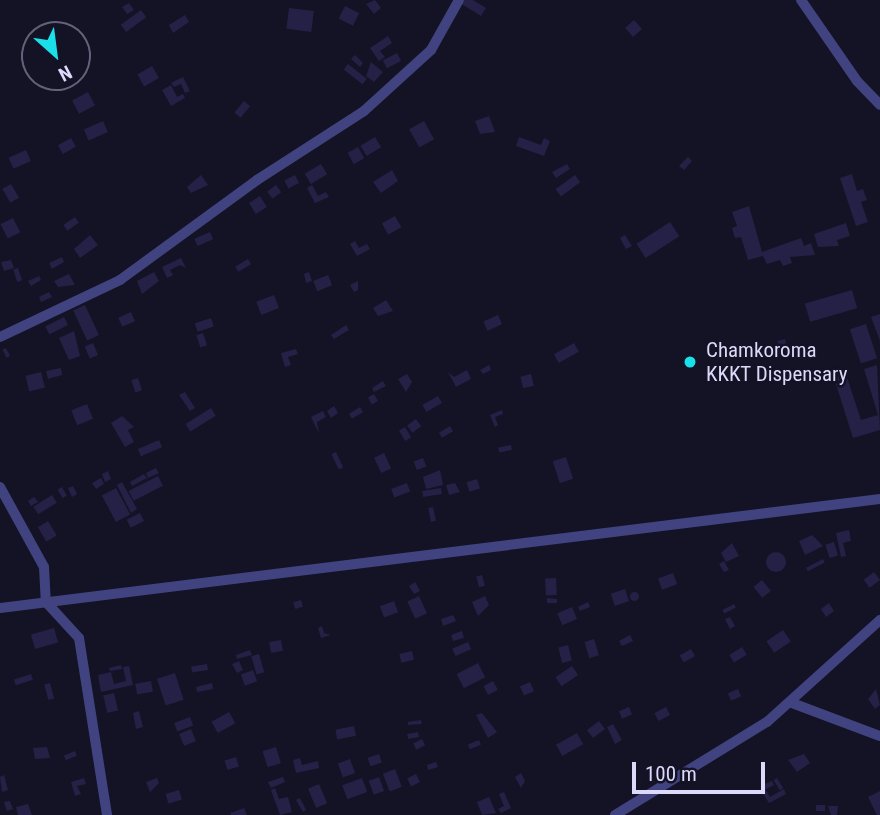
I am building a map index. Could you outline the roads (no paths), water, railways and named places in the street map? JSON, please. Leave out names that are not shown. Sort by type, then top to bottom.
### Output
[{"type":"street","points":[[0,337],[120,280],[257,180],[365,111],[431,50],[459,0]]},
{"type":"street","points":[[801,0],[857,81],[880,105]]},
{"type":"street","points":[[0,487],[44,567],[46,602],[79,638],[107,815]]},
{"type":"street","points":[[0,608],[880,499]]},
{"type":"street","points":[[615,815],[792,703],[880,620]]},
{"type":"street","points":[[792,703],[880,736]]},
{"type":"place","name":"Chamkoroma KKKT Dispensary","points":[[690,362]]}]
